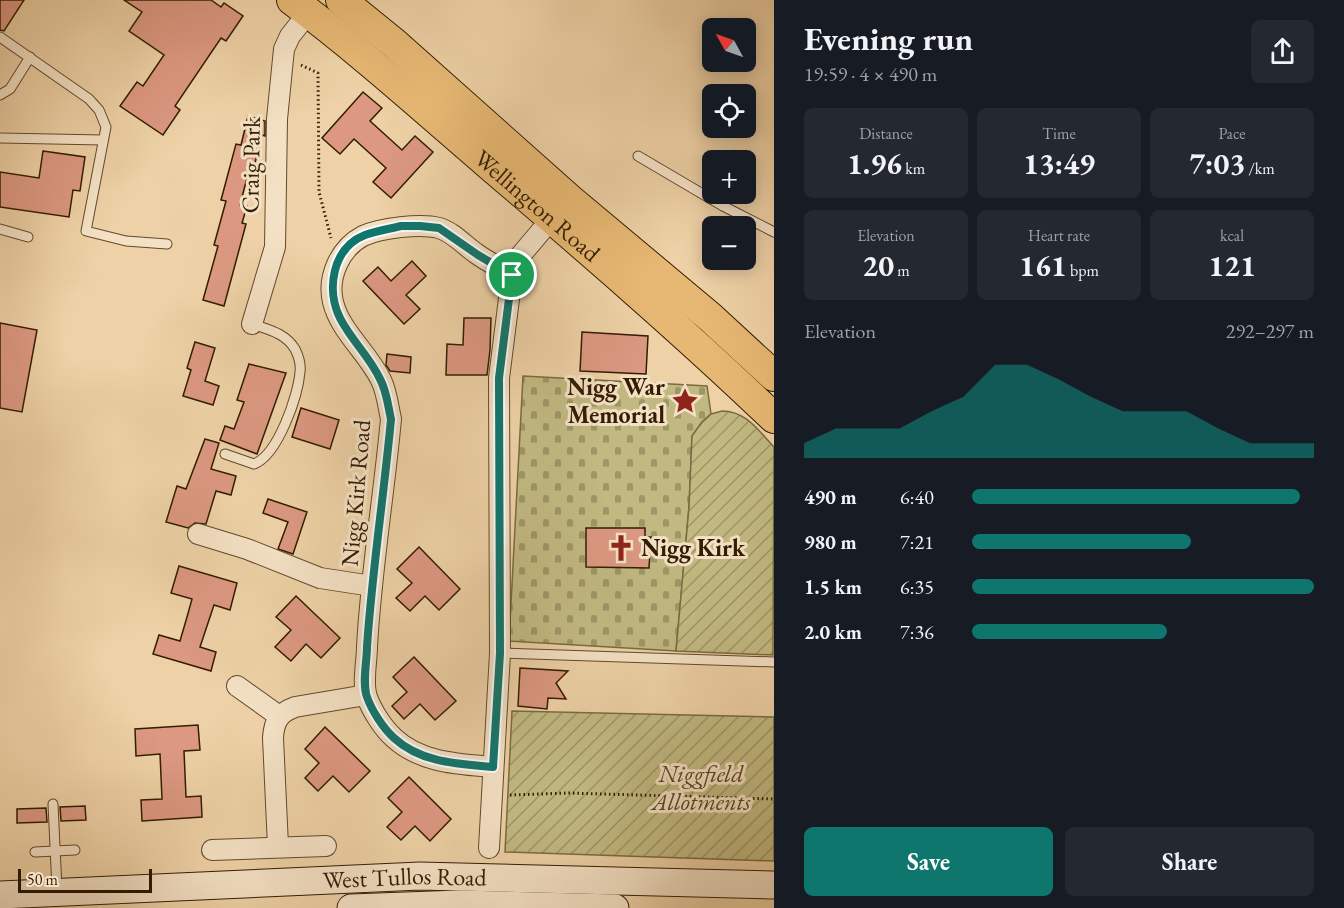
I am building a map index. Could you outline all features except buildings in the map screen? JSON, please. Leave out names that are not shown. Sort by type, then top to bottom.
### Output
[{"type":"main road","name":"Wellington Road","points":[[341,0],[395,44],[687,336],[774,418]]},
{"type":"main road","name":"Wellington Road","points":[[300,6],[560,208],[710,317],[774,376]]},
{"type":"main road","name":"West Tullos Road","points":[[0,895],[420,876],[774,885]]},
{"type":"main road","name":"West Tullos Road","points":[[351,908],[470,904],[615,908]]},
{"type":"street","name":"Craig Park","points":[[252,324],[275,247],[276,119],[283,57],[300,6]]},
{"type":"street","points":[[489,848],[500,653],[499,378],[512,275],[520,256],[560,208]]},
{"type":"street","name":"Nigg Kirk Road","points":[[366,695],[372,586],[391,419],[381,380],[341,320],[333,303],[334,271],[351,245],[363,236],[401,226],[420,226],[445,231],[478,255],[512,275]]},
{"type":"street","name":"Nigg Kirk Road","points":[[198,534],[248,549],[320,578],[372,586]]},
{"type":"street","points":[[237,686],[279,716]]},
{"type":"street","points":[[278,846],[274,726],[279,716],[295,707],[366,695],[381,723],[394,739],[408,748],[442,762],[493,767]]},
{"type":"street","points":[[212,850],[326,846]]},
{"type":"lane","points":[[0,37],[89,99],[99,110],[106,128],[86,231],[126,241],[167,244]]},
{"type":"lane","points":[[0,96],[10,89],[30,57]]},
{"type":"lane","points":[[0,138],[103,140]]},
{"type":"lane","points":[[638,156],[723,206],[774,232]]},
{"type":"lane","points":[[0,229],[28,237]]},
{"type":"lane","points":[[225,454],[254,464],[261,461],[269,452],[289,414],[300,371],[296,350],[282,334],[252,324]]},
{"type":"lane","points":[[500,653],[774,662]]},
{"type":"lane","points":[[53,804],[58,892]]},
{"type":"lane","points":[[34,852],[75,850]]},
{"type":"path","points":[[283,57],[318,73],[319,192],[339,261]]},
{"type":"path","points":[[493,793],[774,799]]},
{"type":"green space","points":[[523,376],[707,386],[711,414],[692,436],[689,507],[676,651],[509,641]]},
{"type":"green space","points":[[722,411],[745,418],[774,447],[773,655],[676,651],[689,507],[692,436],[711,414]]},
{"type":"green space","name":"Niggfield Allotments","points":[[512,711],[774,717],[774,861],[505,852]]},
{"type":"place","name":"Nigg War Memorial","points":[[685,401]]},
{"type":"place","name":"Nigg Kirk","points":[[621,548]]},
{"type":"route","points":[[401,226],[439,228],[512,275],[499,378],[500,653],[493,767],[442,762],[408,748],[394,739],[381,723],[366,695],[372,586],[391,419],[381,380],[341,320],[333,303],[332,286],[334,271],[340,258],[351,245],[363,236],[401,226]]}]
